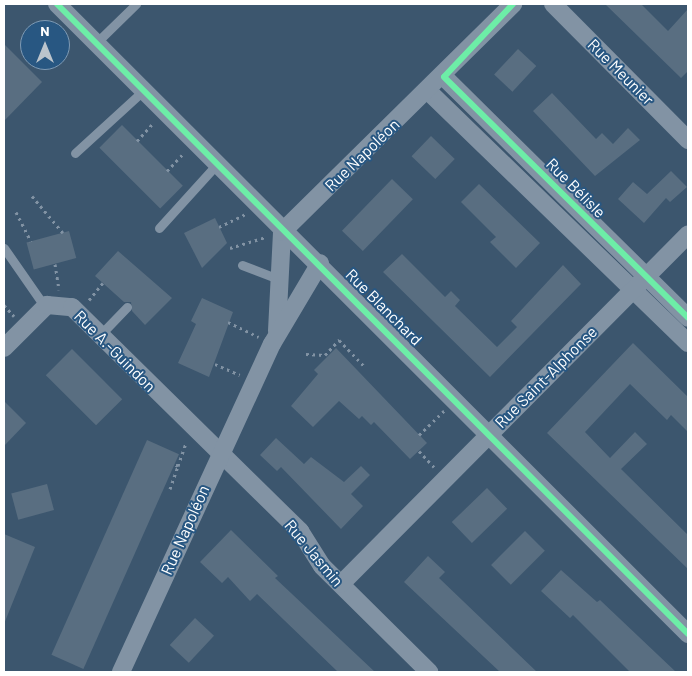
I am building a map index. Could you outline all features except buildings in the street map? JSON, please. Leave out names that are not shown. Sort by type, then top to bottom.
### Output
[{"type":"street","name":"Rue Blanchard","points":[[57,4],[262,206],[282,232],[320,263],[457,399],[488,436],[688,634]]},
{"type":"street","name":"Rue Napoléon","points":[[275,339],[282,232],[444,77],[513,4]]},
{"type":"street","name":"Rue Meunier","points":[[553,4],[688,140]]},
{"type":"street","name":"Rue Bélisle","points":[[444,77],[641,284],[688,343]]},
{"type":"street","name":"Rue Bélisle","points":[[428,91],[641,284],[688,318]]},
{"type":"street","name":"Rue Saint-Alphonse","points":[[341,584],[686,241]]},
{"type":"street","name":"Rue Napoléon","points":[[127,669],[219,456],[254,382],[275,339],[320,263]]},
{"type":"street","name":"Rue A.-Guindon","points":[[53,305],[78,313],[219,456]]},
{"type":"street","points":[[4,348],[53,305]]},
{"type":"street","name":"Rue Jasmin","points":[[219,456],[300,532],[322,566],[429,672]]},
{"type":"lane","points":[[96,43],[136,4]]},
{"type":"lane","points":[[75,152],[144,90]]},
{"type":"lane","points":[[159,228],[218,162]]},
{"type":"lane","points":[[4,248],[53,305]]},
{"type":"lane","points":[[242,265],[279,279]]},
{"type":"lane","points":[[100,335],[127,307]]},
{"type":"path","points":[[137,141],[164,110]]},
{"type":"path","points":[[167,171],[196,141]]},
{"type":"path","points":[[32,196],[62,233]]},
{"type":"path","points":[[219,227],[262,206]]},
{"type":"path","points":[[16,212],[31,241]]},
{"type":"path","points":[[230,248],[282,232]]},
{"type":"path","points":[[53,305],[55,264]]},
{"type":"path","points":[[78,313],[103,283]]},
{"type":"path","points":[[228,322],[275,339]]},
{"type":"path","points":[[306,354],[325,355],[339,340],[363,365]]},
{"type":"path","points":[[215,364],[254,382]]},
{"type":"path","points":[[419,435],[457,399]]},
{"type":"path","points":[[170,489],[176,465],[192,428]]},
{"type":"path","points":[[419,451],[446,479]]},
{"type":"cycle path","points":[[57,4],[688,634]]},
{"type":"cycle path","points":[[513,4],[444,77],[688,318]]}]
